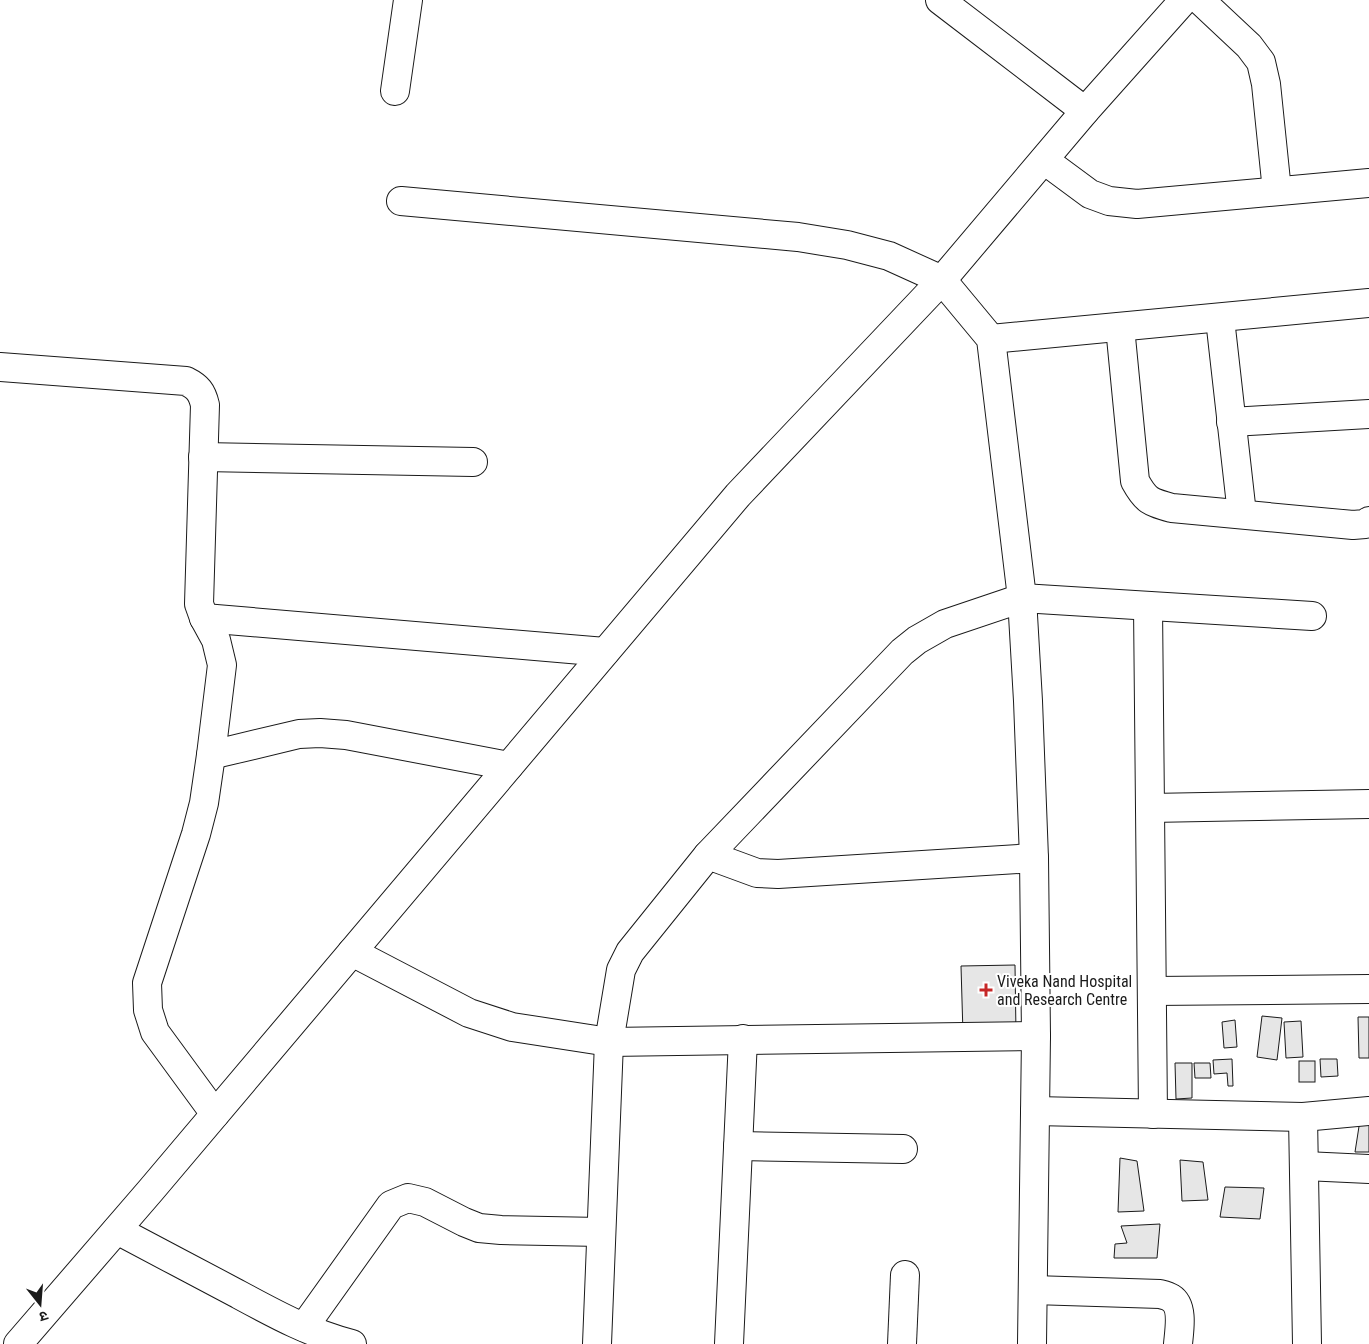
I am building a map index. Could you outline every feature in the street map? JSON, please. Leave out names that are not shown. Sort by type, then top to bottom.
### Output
[{"type":"street","points":[[395,91],[408,0]]},
{"type":"street","points":[[940,0],[1085,111]]},
{"type":"street","points":[[18,1344],[117,1230],[738,495],[942,280],[1085,111],[1184,0]]},
{"type":"street","points":[[1200,0],[1249,46],[1261,62],[1266,84],[1277,191]]},
{"type":"street","points":[[1044,160],[1090,194],[1109,201],[1137,204],[1369,183]]},
{"type":"street","points":[[401,201],[798,237],[848,245],[889,256],[942,280],[991,339],[1022,598],[1028,701],[1034,858],[1036,1036],[1032,1344]]},
{"type":"street","points":[[991,339],[1220,319],[1369,303]]},
{"type":"street","points":[[1220,319],[1242,514]]},
{"type":"street","points":[[1120,327],[1135,481],[1143,496],[1154,503],[1172,508],[1353,525],[1365,524],[1369,521]]},
{"type":"street","points":[[0,367],[186,381],[197,386],[202,393],[205,405],[199,604],[216,640],[222,665],[204,803],[196,834],[147,983],[148,1010],[155,1032],[215,1114]]},
{"type":"street","points":[[1231,422],[1369,414]]},
{"type":"street","points":[[204,457],[474,462]]},
{"type":"street","points":[[597,1344],[609,1042],[621,970],[630,952],[708,855],[902,652],[917,640],[945,624],[1022,598],[1312,616]]},
{"type":"street","points":[[1148,606],[1152,1114]]},
{"type":"street","points":[[204,618],[606,652]]},
{"type":"street","points":[[211,755],[299,734],[320,733],[346,735],[509,766]]},
{"type":"street","points":[[1150,808],[1369,804]]},
{"type":"street","points":[[708,855],[757,872],[778,874],[1034,858]]},
{"type":"street","points":[[352,952],[469,1013],[512,1027],[609,1042],[1036,1036]]},
{"type":"street","points":[[1152,991],[1369,989]]},
{"type":"street","points":[[729,1344],[743,1039]]},
{"type":"street","points":[[1035,1111],[1303,1117],[1369,1111]]},
{"type":"street","points":[[1303,1117],[1307,1344]]},
{"type":"street","points":[[738,1146],[903,1149]]},
{"type":"street","points":[[1304,1166],[1369,1169]]},
{"type":"street","points":[[304,1327],[391,1205],[408,1198],[425,1202],[479,1228],[601,1232]]},
{"type":"street","points":[[117,1230],[304,1327],[334,1340],[352,1344]]},
{"type":"street","points":[[902,1344],[904,1275]]},
{"type":"street","points":[[1033,1290],[1160,1294],[1173,1299],[1178,1308],[1178,1344]]},
{"type":"building","points":[[1015,965],[1016,1033],[963,1034],[961,966]]},
{"type":"building","points":[[1262,1016],[1282,1018],[1277,1060],[1257,1057]]},
{"type":"building","points":[[1358,1017],[1369,1017],[1369,1058],[1359,1058]]},
{"type":"building","points":[[1235,1020],[1237,1047],[1224,1048],[1222,1022]]},
{"type":"building","points":[[1301,1021],[1303,1057],[1286,1058],[1284,1022]]},
{"type":"building","points":[[1232,1059],[1233,1086],[1228,1086],[1227,1073],[1214,1074],[1213,1060]]},
{"type":"building","points":[[1320,1059],[1337,1059],[1338,1076],[1321,1077]]},
{"type":"building","points":[[1299,1061],[1315,1061],[1315,1082],[1299,1082]]},
{"type":"building","points":[[1175,1063],[1192,1063],[1192,1098],[1176,1099]]},
{"type":"building","points":[[1194,1063],[1210,1063],[1211,1078],[1195,1078]]},
{"type":"building","points":[[1369,1119],[1369,1152],[1355,1152],[1360,1120]]},
{"type":"building","points":[[1120,1158],[1137,1161],[1144,1211],[1118,1212]]},
{"type":"building","points":[[1180,1160],[1203,1162],[1208,1200],[1182,1201]]},
{"type":"building","points":[[1225,1187],[1264,1188],[1260,1219],[1220,1217]]},
{"type":"building","points":[[1160,1224],[1157,1258],[1114,1258],[1115,1244],[1127,1243],[1121,1226]]},
{"type":"place","name":"Viveka Nand Hospital and Research Centre","points":[[986,990]]}]
